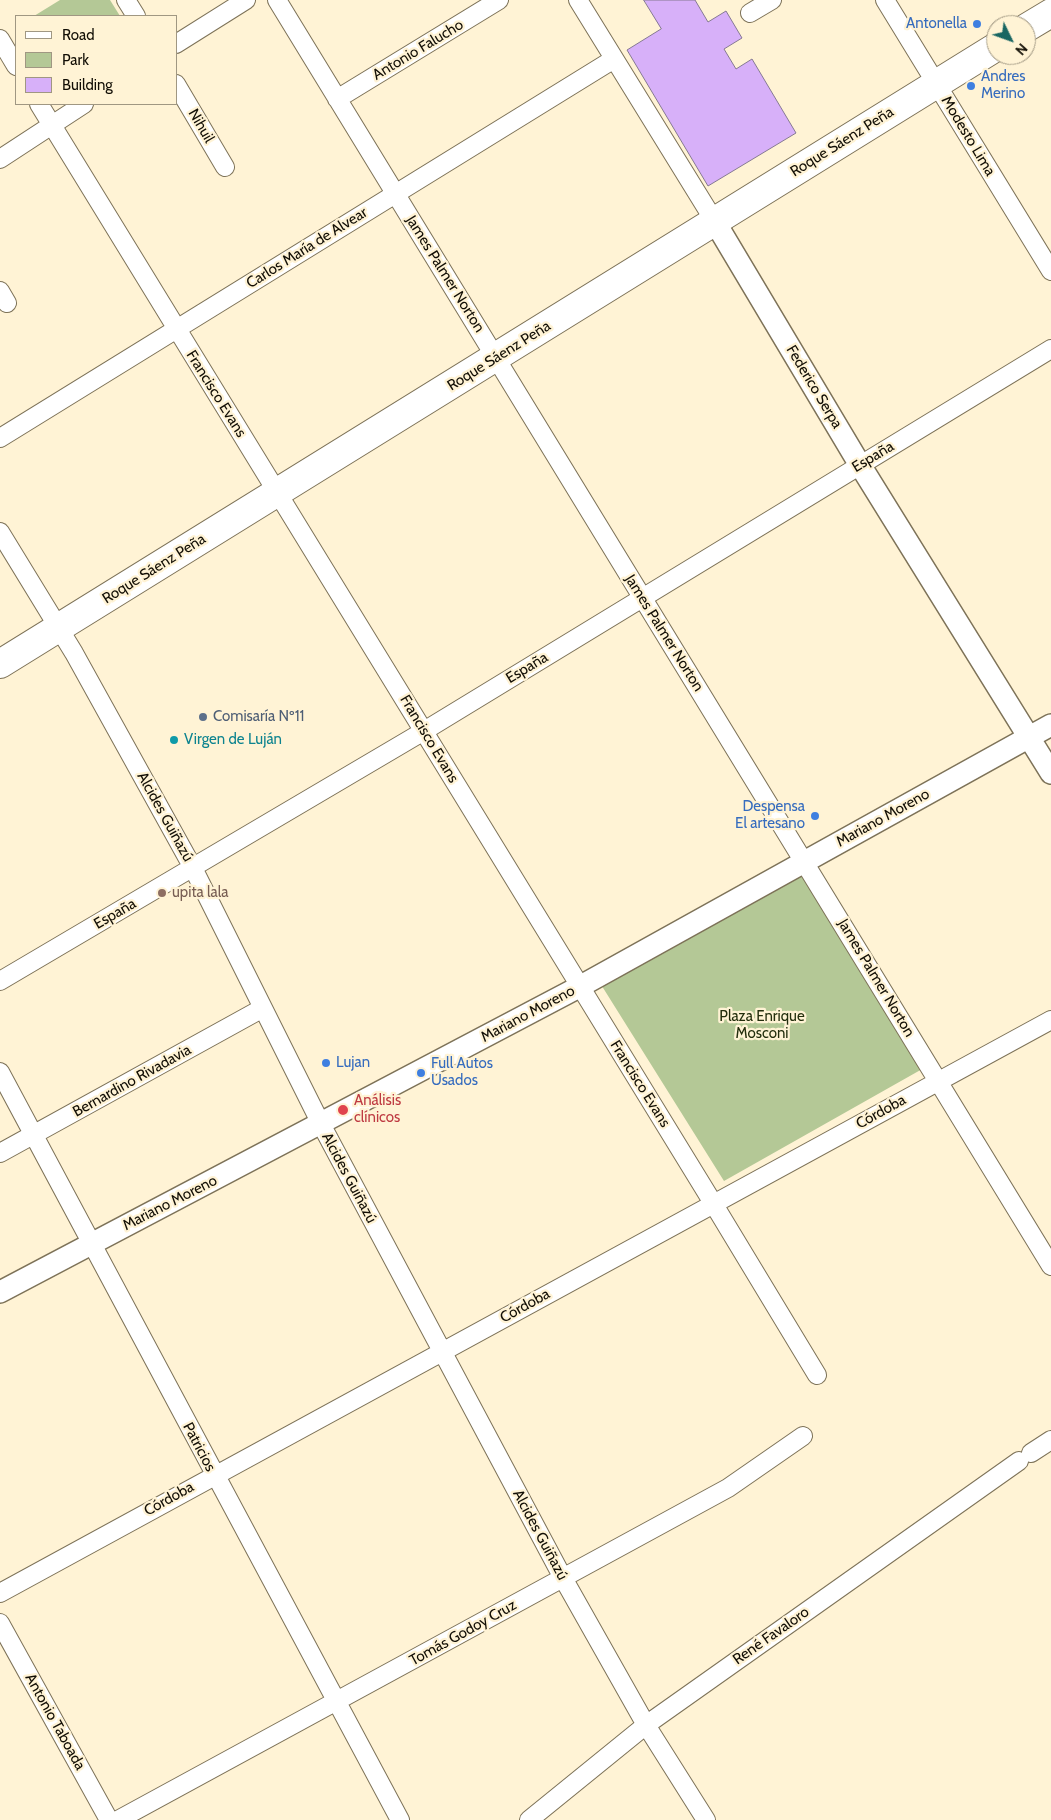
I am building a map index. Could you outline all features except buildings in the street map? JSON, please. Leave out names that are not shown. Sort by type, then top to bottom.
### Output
[{"type":"main road","points":[[1036,22],[1051,13]]},
{"type":"main road","name":"Roque Sáenz Peña","points":[[0,664],[986,53]]},
{"type":"street","points":[[126,0],[135,15]]},
{"type":"street","points":[[178,43],[246,0]]},
{"type":"street","name":"James Palmer Norton","points":[[277,0],[938,1080],[1049,1257]]},
{"type":"street","name":"Antonio Falucho","points":[[337,99],[499,0]]},
{"type":"street","name":"Federico Serpa","points":[[578,0],[715,222],[860,465],[1051,773]]},
{"type":"street","points":[[750,13],[772,0]]},
{"type":"street","name":"Modesto Lima","points":[[885,0],[1051,271]]},
{"type":"street","points":[[0,39],[15,64]]},
{"type":"street","name":"Carlos María de Alvear","points":[[0,438],[614,59]]},
{"type":"street","name":"Nihuil","points":[[178,87],[225,167]]},
{"type":"street","name":"Francisco Evans","points":[[40,105],[579,987],[714,1202],[817,1375]]},
{"type":"street","points":[[0,158],[82,105]]},
{"type":"street","name":"España","points":[[0,982],[424,731],[1051,349]]},
{"type":"street","name":"Alcides Guiñazú","points":[[0,532],[59,628],[193,868],[321,1124],[563,1578],[646,1725],[706,1820]]},
{"type":"street","name":"Mariano Moreno","points":[[0,1292],[579,987],[1051,725]]},
{"type":"street","name":"Bernardino Rivadavia","points":[[0,1153],[263,1008]]},
{"type":"street","name":"Córdoba","points":[[0,1593],[714,1202],[1051,1020]]},
{"type":"street","name":"Patricios","points":[[0,1072],[90,1244],[400,1820]]},
{"type":"street","name":"Tomás Godoy Cruz","points":[[118,1820],[728,1488],[803,1436]]},
{"type":"street","name":"René Favaloro","points":[[529,1820],[646,1725],[1051,1440]]},
{"type":"street","name":"Antonio Taboada","points":[[0,1623],[109,1820]]},
{"type":"green space","points":[[60,0],[110,0],[119,15],[36,15]]},
{"type":"green space","name":"Plaza Enrique Mosconi","points":[[800,872],[924,1068],[724,1181],[600,983]]},
{"type":"place","name":"Antonella","points":[[977,24]]},
{"type":"place","name":"Andres Merino","points":[[971,86]]},
{"type":"place","name":"Comisaría Nº11","points":[[203,717]]},
{"type":"place","name":"Virgen de Luján","points":[[174,740]]},
{"type":"place","name":"Despensa El artesano","points":[[815,816]]},
{"type":"place","name":"upita lala","points":[[162,893]]},
{"type":"place","name":"Lujan","points":[[326,1063]]},
{"type":"place","name":"Full Autos Usados","points":[[421,1073]]},
{"type":"place","name":"Análisis clínicos","points":[[343,1110]]}]
